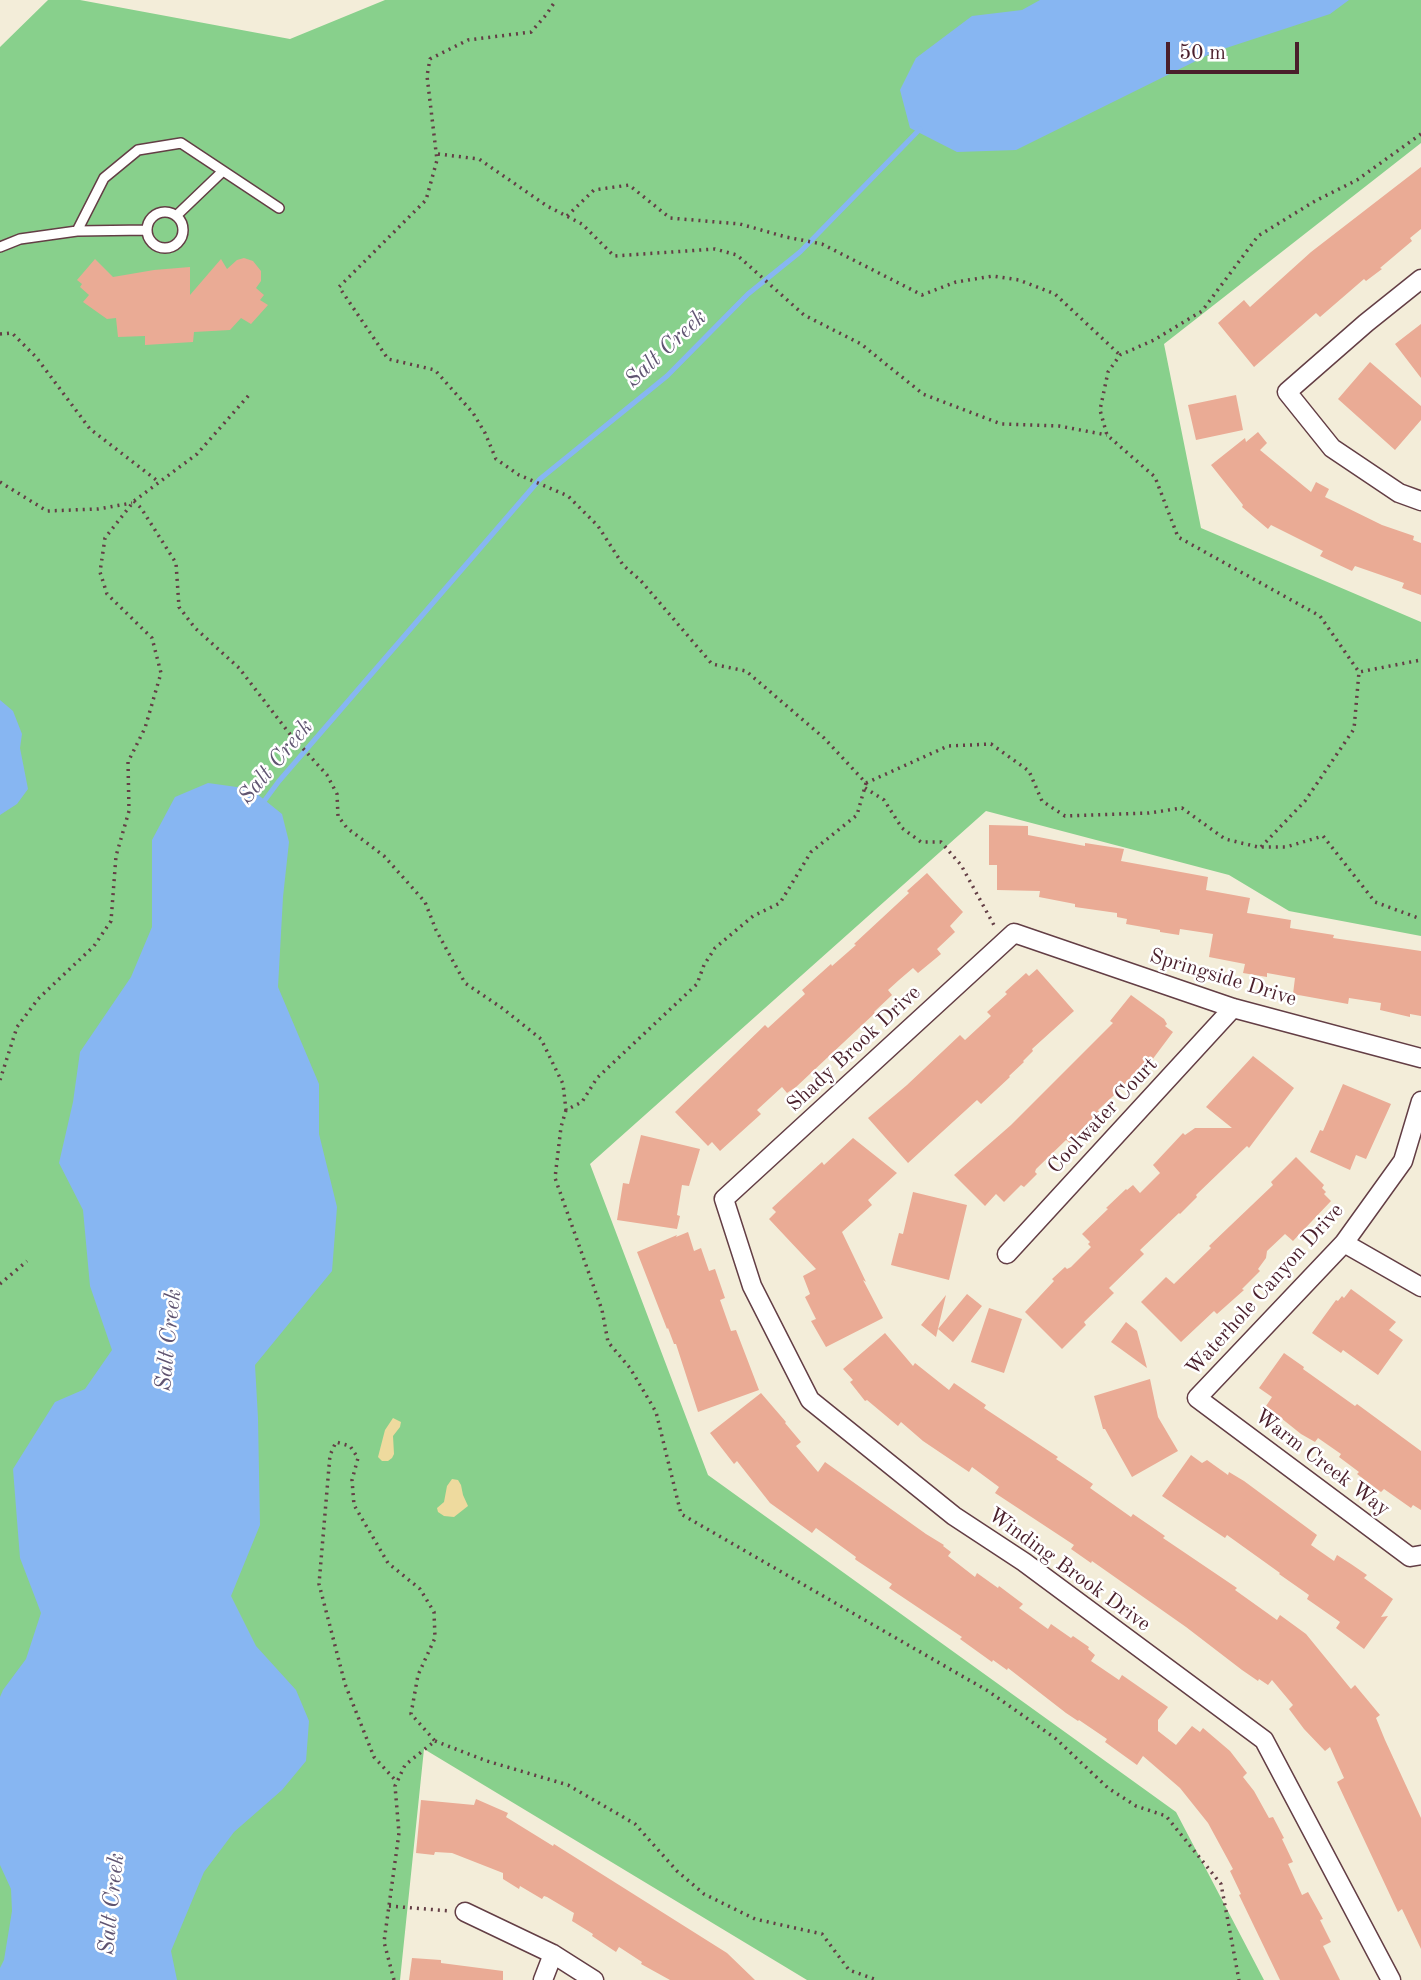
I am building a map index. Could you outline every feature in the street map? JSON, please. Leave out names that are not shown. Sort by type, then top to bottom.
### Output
[{"type":"street","points":[[1421,279],[1287,392],[1332,448],[1399,493],[1421,501]]},
{"type":"street","name":"Springside Drive","points":[[1009,938],[1233,1009],[1421,1059]]},
{"type":"street","name":"Shady Brook Drive","points":[[724,1199],[1009,938]]},
{"type":"street","name":"Coolwater Court","points":[[1007,1254],[1233,1009]]},
{"type":"street","name":"Waterhole Canyon Drive","points":[[1197,1398],[1344,1243],[1403,1161],[1421,1101]]},
{"type":"street","name":"Winding Brook Drive","points":[[724,1199],[752,1286],[810,1400],[954,1516],[1024,1562],[1264,1740],[1391,1980]]},
{"type":"street","points":[[1344,1243],[1421,1287]]},
{"type":"street","name":"Warm Creek Way","points":[[1197,1398],[1410,1557],[1421,1555]]},
{"type":"street","points":[[465,1912],[553,1954],[594,1980]]},
{"type":"street","points":[[543,1980],[553,1954]]},
{"type":"lane","points":[[77,231],[104,177],[138,150],[181,143],[279,208]]},
{"type":"lane","points":[[176,216],[223,171]]},
{"type":"lane","points":[[160,213],[176,216],[183,230],[179,242],[162,247],[156,245],[149,236],[151,219],[160,213]]},
{"type":"lane","points":[[0,247],[20,239],[77,231],[148,230]]},
{"type":"path","points":[[556,0],[531,32],[468,40],[429,59],[427,76],[437,160],[426,200],[339,287],[388,359],[435,370],[473,413],[496,459],[519,475],[568,496],[598,526],[622,565],[640,581],[712,664],[746,671],[824,738],[866,785],[884,800],[902,828],[921,842],[941,842],[961,865],[1009,938]]},
{"type":"path","points":[[1107,435],[1100,410],[1108,372],[1120,355],[1154,340],[1202,311],[1258,236],[1315,201],[1357,180],[1421,134]]},
{"type":"path","points":[[438,154],[480,159],[547,206],[582,224],[614,256],[715,249],[737,255],[804,315],[861,344],[923,394],[1001,424],[1059,426],[1107,435],[1155,477],[1178,537],[1320,616],[1359,671],[1354,729],[1305,801],[1260,848]]},
{"type":"path","points":[[567,216],[594,190],[629,185],[670,218],[740,225],[822,244],[922,295],[956,282],[993,276],[1018,280],[1055,294],[1120,355]]},
{"type":"path","points":[[0,334],[12,333],[36,357],[90,429],[159,482]]},
{"type":"path","points":[[0,1080],[17,1027],[38,999],[94,946],[111,921],[116,856],[129,811],[128,762],[145,728],[161,673],[152,638],[107,594],[100,572],[105,538],[134,501],[197,454],[249,395]]},
{"type":"path","points":[[0,482],[47,511],[98,509],[134,501]]},
{"type":"path","points":[[134,501],[176,563],[179,607],[195,628],[239,668],[289,733],[327,775],[337,794],[338,816],[347,828],[384,856],[425,902],[436,930],[466,983],[541,1039],[563,1084],[566,1110],[561,1127],[555,1178],[602,1310],[608,1342],[630,1368],[656,1412],[681,1514],[988,1691],[1055,1738],[1108,1788],[1136,1806],[1166,1816],[1221,1884],[1240,1980]]},
{"type":"path","points":[[1359,671],[1421,660]]},
{"type":"path","points":[[566,1110],[582,1102],[597,1078],[697,985],[704,965],[715,948],[753,916],[780,903],[811,852],[857,815],[866,785],[948,746],[991,744],[1029,771],[1042,801],[1065,816],[1149,813],[1182,808],[1225,839],[1260,848],[1286,846],[1322,836],[1375,902],[1421,919]]},
{"type":"path","points":[[0,1284],[27,1261]]},
{"type":"path","points":[[397,1782],[374,1757],[345,1684],[319,1584],[330,1455],[337,1442],[350,1446],[358,1458],[352,1480],[354,1505],[388,1563],[419,1589],[434,1612],[435,1638],[418,1675],[411,1714],[435,1741],[487,1761],[568,1784],[635,1824],[677,1871],[704,1894],[755,1919],[821,1934],[849,1970],[877,1980]]},
{"type":"path","points":[[394,1980],[384,1942],[399,1833],[395,1786],[405,1766],[435,1741]]},
{"type":"path","points":[[389,1906],[465,1912]]},
{"type":"green space","points":[[48,0],[80,0],[290,39],[385,0],[1421,0],[1421,143],[1164,344],[1201,528],[1421,622],[1421,936],[1289,911],[1229,875],[986,811],[590,1164],[708,1475],[1176,1812],[1264,1980],[807,1980],[424,1749],[400,1980],[0,1980],[0,47]]},
{"type":"sand","points":[[393,1418],[401,1422],[393,1436],[394,1454],[388,1461],[382,1461],[378,1457],[385,1430]]},
{"type":"sand","points":[[452,1479],[458,1480],[461,1485],[468,1506],[454,1517],[444,1516],[437,1508],[444,1502],[447,1486]]},
{"type":"water","points":[[1040,0],[1349,0],[1330,14],[1214,52],[1016,150],[957,152],[910,128],[900,90],[916,58],[972,16],[1022,10]]},
{"type":"water","points":[[0,700],[13,711],[22,734],[20,748],[28,789],[17,804],[0,815]]},
{"type":"water","points":[[208,783],[251,789],[282,814],[289,842],[278,987],[319,1084],[319,1134],[337,1207],[332,1271],[255,1365],[260,1525],[231,1596],[256,1646],[296,1690],[309,1721],[306,1761],[282,1790],[234,1832],[204,1872],[171,1951],[177,1980],[0,1980],[12,1911],[11,1889],[0,1865],[0,1697],[26,1659],[41,1613],[20,1558],[13,1469],[55,1402],[85,1389],[112,1350],[90,1286],[83,1210],[59,1163],[73,1102],[80,1052],[131,977],[152,927],[152,840],[175,797]]},
{"type":"building","points":[[1421,167],[1421,229],[1410,238],[1412,241],[1380,268],[1382,269],[1366,281],[1364,279],[1320,317],[1316,313],[1254,367],[1218,323],[1244,300],[1250,307],[1311,252]]},
{"type":"building","points":[[244,258],[253,261],[261,271],[261,281],[256,288],[264,295],[260,300],[268,305],[251,324],[241,318],[230,330],[194,332],[193,342],[145,345],[145,336],[118,337],[116,318],[107,319],[83,302],[89,295],[77,280],[95,259],[113,277],[190,267],[190,295],[221,259],[227,269],[237,260]]},
{"type":"building","points":[[1421,324],[1421,378],[1395,344]]},
{"type":"building","points":[[1370,362],[1421,406],[1421,420],[1395,450],[1338,399]]},
{"type":"building","points":[[1236,395],[1243,430],[1196,440],[1188,405]]},
{"type":"building","points":[[1258,432],[1267,443],[1260,450],[1311,492],[1316,482],[1329,489],[1325,497],[1382,525],[1414,536],[1413,540],[1421,543],[1421,595],[1402,588],[1404,583],[1355,566],[1352,571],[1320,556],[1323,551],[1271,525],[1268,529],[1242,507],[1211,465],[1245,438],[1246,442]]},
{"type":"building","points":[[989,825],[1028,826],[1028,835],[1085,846],[1085,843],[1124,849],[1121,861],[1208,877],[1206,890],[1250,898],[1247,913],[1291,920],[1290,928],[1334,935],[1333,938],[1421,951],[1421,1016],[1410,1014],[1410,1017],[1380,1010],[1381,1003],[1349,998],[1348,1004],[1293,994],[1295,978],[1267,973],[1267,977],[1243,973],[1245,964],[1209,957],[1213,934],[1180,929],[1179,935],[1160,932],[1126,924],[1127,919],[1117,917],[1117,913],[1075,907],[1075,904],[1039,897],[1040,891],[997,890],[997,865],[989,865]]},
{"type":"building","points":[[927,873],[963,912],[950,926],[955,932],[937,949],[941,954],[918,973],[913,968],[899,980],[888,990],[892,995],[875,1013],[796,1087],[787,1093],[782,1087],[757,1110],[761,1114],[720,1151],[712,1142],[708,1146],[675,1112],[765,1025],[768,1028],[805,994],[802,990],[856,945],[854,944]]},
{"type":"building","points":[[1037,969],[1074,1011],[1032,1049],[1024,1062],[981,1104],[977,1100],[908,1163],[868,1118],[960,1035],[965,1040],[991,1016],[987,1012],[1007,994],[1005,992],[1026,973],[1029,976]]},
{"type":"building","points":[[1131,995],[1164,1019],[1167,1024],[1165,1026],[1173,1032],[1152,1060],[1098,1110],[1070,1143],[1066,1140],[1036,1169],[1037,1174],[1024,1187],[1021,1185],[1004,1202],[996,1194],[985,1206],[954,1175],[1011,1125],[1113,1023],[1110,1021]]},
{"type":"building","points":[[1253,1056],[1294,1088],[1249,1148],[1247,1146],[1140,1250],[1144,1254],[1109,1288],[1114,1293],[1084,1322],[1086,1325],[1062,1349],[1025,1312],[1054,1281],[1052,1279],[1065,1267],[1071,1267],[1091,1247],[1082,1234],[1108,1209],[1106,1208],[1133,1185],[1140,1193],[1160,1173],[1153,1165],[1183,1133],[1185,1135],[1195,1128],[1232,1128],[1206,1107]]},
{"type":"building","points":[[1343,1084],[1391,1104],[1366,1159],[1356,1155],[1350,1170],[1310,1152],[1320,1130],[1323,1131]]},
{"type":"building","points":[[641,1135],[700,1149],[689,1186],[682,1185],[677,1229],[617,1220],[623,1183],[629,1184]]},
{"type":"building","points":[[853,1138],[897,1173],[868,1200],[872,1205],[842,1232],[883,1318],[826,1347],[811,1321],[816,1319],[805,1297],[810,1294],[803,1276],[816,1269],[769,1219],[776,1212],[772,1208],[822,1162],[824,1165]]},
{"type":"building","points":[[1296,1157],[1324,1185],[1324,1194],[1331,1201],[1293,1241],[1285,1234],[1267,1251],[1266,1258],[1258,1269],[1260,1271],[1242,1289],[1244,1290],[1217,1314],[1214,1311],[1181,1342],[1141,1302],[1166,1277],[1174,1284],[1211,1248],[1209,1246],[1273,1185],[1271,1182]]},
{"type":"building","points":[[913,1192],[967,1205],[949,1280],[891,1265],[899,1233],[903,1234]]},
{"type":"building","points":[[688,1232],[694,1251],[701,1248],[709,1271],[715,1269],[725,1298],[720,1300],[731,1331],[736,1330],[759,1390],[698,1412],[676,1344],[667,1329],[637,1252]]},
{"type":"building","points":[[1351,1289],[1396,1322],[1389,1330],[1403,1340],[1378,1375],[1343,1350],[1341,1353],[1312,1333],[1336,1300],[1342,1296],[1344,1298]]},
{"type":"building","points":[[967,1294],[982,1306],[953,1342],[938,1329]]},
{"type":"building","points":[[946,1295],[936,1337],[921,1325]]},
{"type":"building","points":[[989,1308],[1022,1319],[1004,1373],[971,1362]]},
{"type":"building","points":[[1126,1322],[1137,1331],[1147,1368],[1111,1342]]},
{"type":"building","points":[[885,1333],[913,1366],[915,1363],[949,1390],[954,1383],[986,1405],[984,1408],[1058,1457],[1056,1459],[1093,1484],[1090,1488],[1131,1517],[1133,1514],[1165,1536],[1163,1538],[1237,1588],[1235,1590],[1277,1620],[1280,1615],[1306,1634],[1351,1689],[1355,1685],[1380,1715],[1376,1718],[1421,1818],[1421,1949],[1402,1909],[1398,1912],[1337,1782],[1344,1778],[1330,1747],[1325,1751],[1304,1729],[1289,1709],[1293,1705],[1272,1680],[1268,1685],[1259,1679],[1258,1681],[1186,1627],[1071,1549],[1074,1545],[995,1493],[999,1487],[972,1467],[969,1472],[923,1441],[901,1422],[898,1426],[865,1401],[843,1369]]},
{"type":"building","points":[[1284,1353],[1421,1451],[1421,1510],[1413,1505],[1411,1508],[1384,1489],[1381,1492],[1339,1457],[1341,1454],[1318,1438],[1315,1442],[1301,1434],[1266,1406],[1272,1397],[1259,1388]]},
{"type":"building","points":[[1150,1379],[1158,1417],[1178,1451],[1132,1477],[1103,1429],[1094,1396]]},
{"type":"building","points":[[761,1393],[801,1442],[796,1446],[818,1472],[825,1462],[944,1545],[951,1552],[948,1556],[975,1577],[977,1573],[998,1588],[999,1586],[1023,1604],[1019,1608],[1048,1629],[1051,1624],[1089,1647],[1095,1655],[1091,1661],[1119,1680],[1122,1675],[1168,1707],[1158,1720],[1158,1731],[1176,1745],[1192,1726],[1200,1732],[1203,1728],[1230,1751],[1247,1773],[1243,1777],[1269,1818],[1273,1817],[1284,1838],[1282,1839],[1293,1862],[1288,1864],[1302,1895],[1308,1892],[1323,1919],[1320,1920],[1331,1942],[1323,1946],[1340,1980],[1280,1980],[1239,1895],[1241,1894],[1230,1871],[1233,1869],[1208,1823],[1180,1788],[1143,1756],[1137,1765],[1105,1742],[1107,1739],[1066,1713],[1008,1668],[1007,1670],[993,1660],[992,1662],[960,1639],[962,1637],[889,1588],[892,1584],[816,1528],[812,1533],[770,1503],[737,1461],[734,1464],[710,1433]]},
{"type":"building","points":[[1191,1455],[1202,1463],[1207,1460],[1228,1475],[1229,1472],[1244,1481],[1317,1535],[1311,1545],[1334,1561],[1337,1555],[1351,1564],[1367,1575],[1364,1578],[1393,1599],[1381,1617],[1388,1616],[1364,1649],[1336,1628],[1340,1622],[1307,1599],[1309,1595],[1280,1573],[1227,1535],[1225,1538],[1162,1496]]},
{"type":"building","points":[[476,1799],[508,1813],[506,1817],[553,1846],[554,1844],[727,1953],[755,1980],[670,1980],[641,1964],[642,1962],[619,1947],[616,1952],[572,1921],[574,1913],[547,1897],[542,1899],[520,1886],[519,1889],[503,1879],[503,1873],[452,1853],[416,1853],[421,1800],[474,1805]]},
{"type":"building","points":[[412,1958],[441,1960],[441,1963],[503,1971],[503,1980],[409,1980]]},
{"type":"waterway","name":"Salt Creek","points":[[262,804],[540,479],[667,376],[748,294],[800,252],[920,129]]}]
